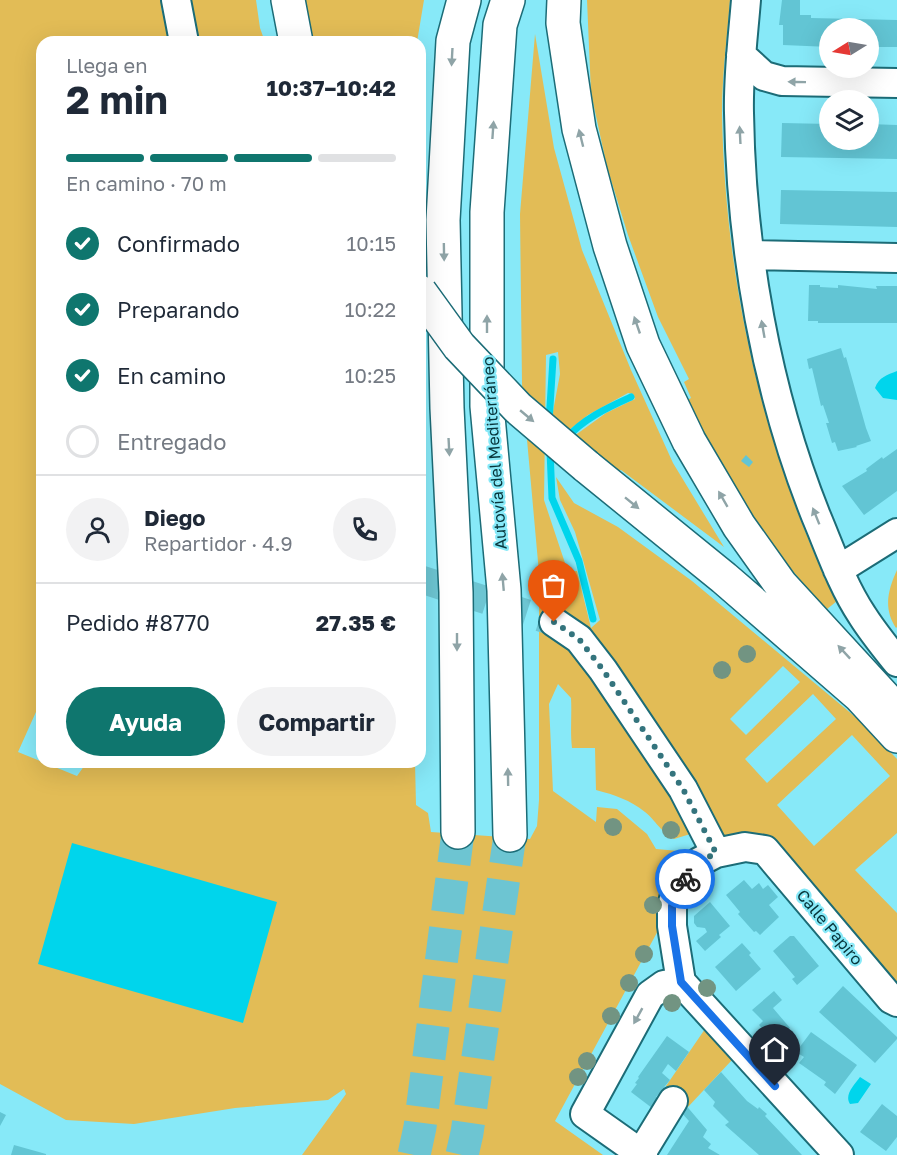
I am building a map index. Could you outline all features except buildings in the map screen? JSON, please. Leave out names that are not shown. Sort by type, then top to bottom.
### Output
[{"type":"highway","points":[[288,0],[295,36]]},
{"type":"highway","points":[[458,832],[456,592],[447,408],[443,220],[453,41],[464,0]]},
{"type":"highway","name":"Autovía del Mediterráneo","points":[[508,0],[500,25],[487,200],[487,406],[504,590],[510,835]]},
{"type":"highway","points":[[564,0],[563,23],[579,129],[610,246],[643,345],[689,441],[739,526],[781,585],[897,711]]},
{"type":"highway","points":[[426,300],[459,346],[518,408],[778,625],[860,696],[897,736]]},
{"type":"street","points":[[176,0],[183,36]]},
{"type":"street","points":[[746,0],[741,55],[742,177],[750,255],[777,400],[806,489],[838,570],[862,615],[897,662]]},
{"type":"street","points":[[741,55],[764,76],[782,81],[897,83]]},
{"type":"street","points":[[750,255],[897,258]]},
{"type":"street","points":[[838,570],[897,532]]},
{"type":"street","points":[[554,622],[579,639],[603,670],[683,789],[716,853],[699,862],[677,888],[672,906],[672,926],[681,982],[839,1155]]},
{"type":"street","name":"Calle Papiro","points":[[716,853],[745,847],[765,850],[891,999],[897,1002]]},
{"type":"street","points":[[673,1101],[641,1154],[585,1114],[650,995],[664,985],[681,982]]},
{"type":"shaded area","points":[[0,0],[169,0],[169,3],[161,8],[169,36],[36,36],[36,712],[18,752],[36,759],[36,768],[57,768],[77,776],[83,768],[415,768],[416,805],[428,813],[431,832],[530,839],[537,826],[539,800],[539,573],[522,384],[520,214],[535,34],[554,148],[582,250],[631,370],[673,463],[724,547],[621,470],[611,475],[570,439],[606,413],[635,399],[633,394],[628,393],[588,415],[564,434],[551,422],[560,374],[558,352],[546,355],[544,500],[568,572],[577,571],[591,628],[600,620],[575,532],[560,500],[556,477],[574,503],[618,527],[692,581],[859,720],[897,759],[897,833],[855,870],[897,913],[897,993],[773,846],[723,843],[574,643],[697,832],[674,839],[634,804],[596,790],[595,748],[572,748],[571,698],[558,684],[549,704],[553,791],[596,822],[597,807],[617,809],[647,834],[656,849],[690,852],[660,927],[555,1121],[603,1155],[302,1155],[346,1094],[344,1089],[328,1100],[235,1108],[134,1124],[66,1120],[0,1084]],"holes":[[[783,666],[800,682],[746,735],[730,719]],[[813,694],[836,719],[767,783],[745,759]],[[852,735],[890,776],[814,846],[777,805]]]},
{"type":"shaded area","points":[[183,0],[256,0],[263,36],[193,36]]},
{"type":"shaded area","points":[[299,0],[424,0],[418,36],[310,36]]},
{"type":"shaded area","points":[[587,0],[730,0],[722,114],[730,237],[739,298],[751,358],[785,476],[806,534],[831,591],[838,588],[843,596],[826,610],[774,549],[736,497],[684,402],[691,398],[684,382],[689,379],[658,317],[628,235],[607,167],[591,93]]},
{"type":"shaded area","points":[[897,570],[896,628],[889,613],[888,599]]},
{"type":"shaded area","points":[[705,1029],[732,1060],[687,1108],[666,1086]]},
{"type":"water","points":[[897,371],[897,400],[883,398],[875,388],[877,384],[884,377]]},
{"type":"water","points":[[72,843],[277,902],[243,1023],[38,964]]},
{"type":"water","points":[[860,1077],[871,1084],[858,1103],[850,1104],[849,1094]]},
{"type":"waterway","points":[[549,422],[553,359]]},
{"type":"waterway","points":[[566,439],[572,432],[605,409],[631,397]]},
{"type":"waterway","points":[[550,451],[552,498],[579,561],[593,619]]},
{"type":"tunnel","points":[[426,581],[554,622]]},
{"type":"tunnel","points":[[414,1155],[420,1127],[458,832]]},
{"type":"tunnel","points":[[462,1155],[510,835]]},
{"type":"way so far","points":[[554,622],[579,639],[603,670],[683,789],[716,853],[699,862],[685,879]]},
{"type":"route","points":[[685,879],[677,888],[672,906],[672,926],[681,982],[775,1086]]}]
